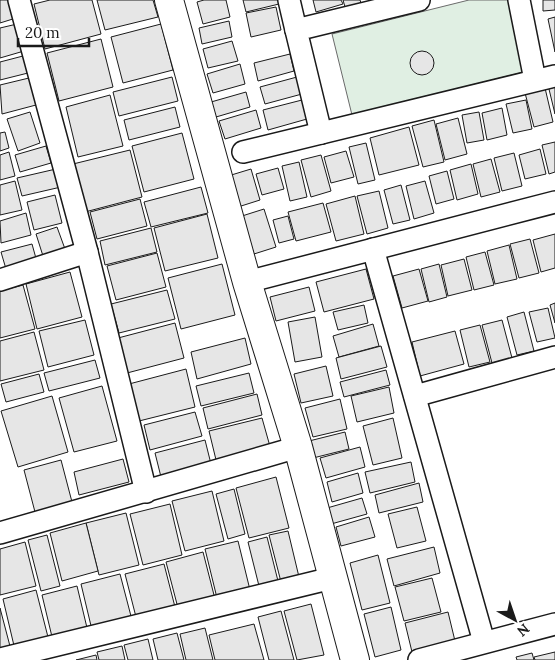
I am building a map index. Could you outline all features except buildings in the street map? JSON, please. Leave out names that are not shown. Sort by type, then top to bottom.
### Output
[{"type":"street","points":[[19,0],[87,252],[146,492]]},
{"type":"street","points":[[169,0],[247,282],[298,448],[355,660]]},
{"type":"street","points":[[289,0],[321,133]]},
{"type":"street","points":[[296,30],[419,0]]},
{"type":"street","points":[[243,152],[545,78],[519,0]]},
{"type":"street","points":[[247,282],[555,202]]},
{"type":"street","points":[[373,249],[484,642]]},
{"type":"street","points":[[0,280],[87,252]]},
{"type":"street","points":[[415,396],[555,357]]},
{"type":"street","points":[[0,533],[298,448]]},
{"type":"street","points":[[0,659],[332,578]]},
{"type":"street","points":[[419,660],[555,624]]},
{"type":"green space","points":[[469,0],[512,0],[528,71],[352,115],[332,34]]}]
